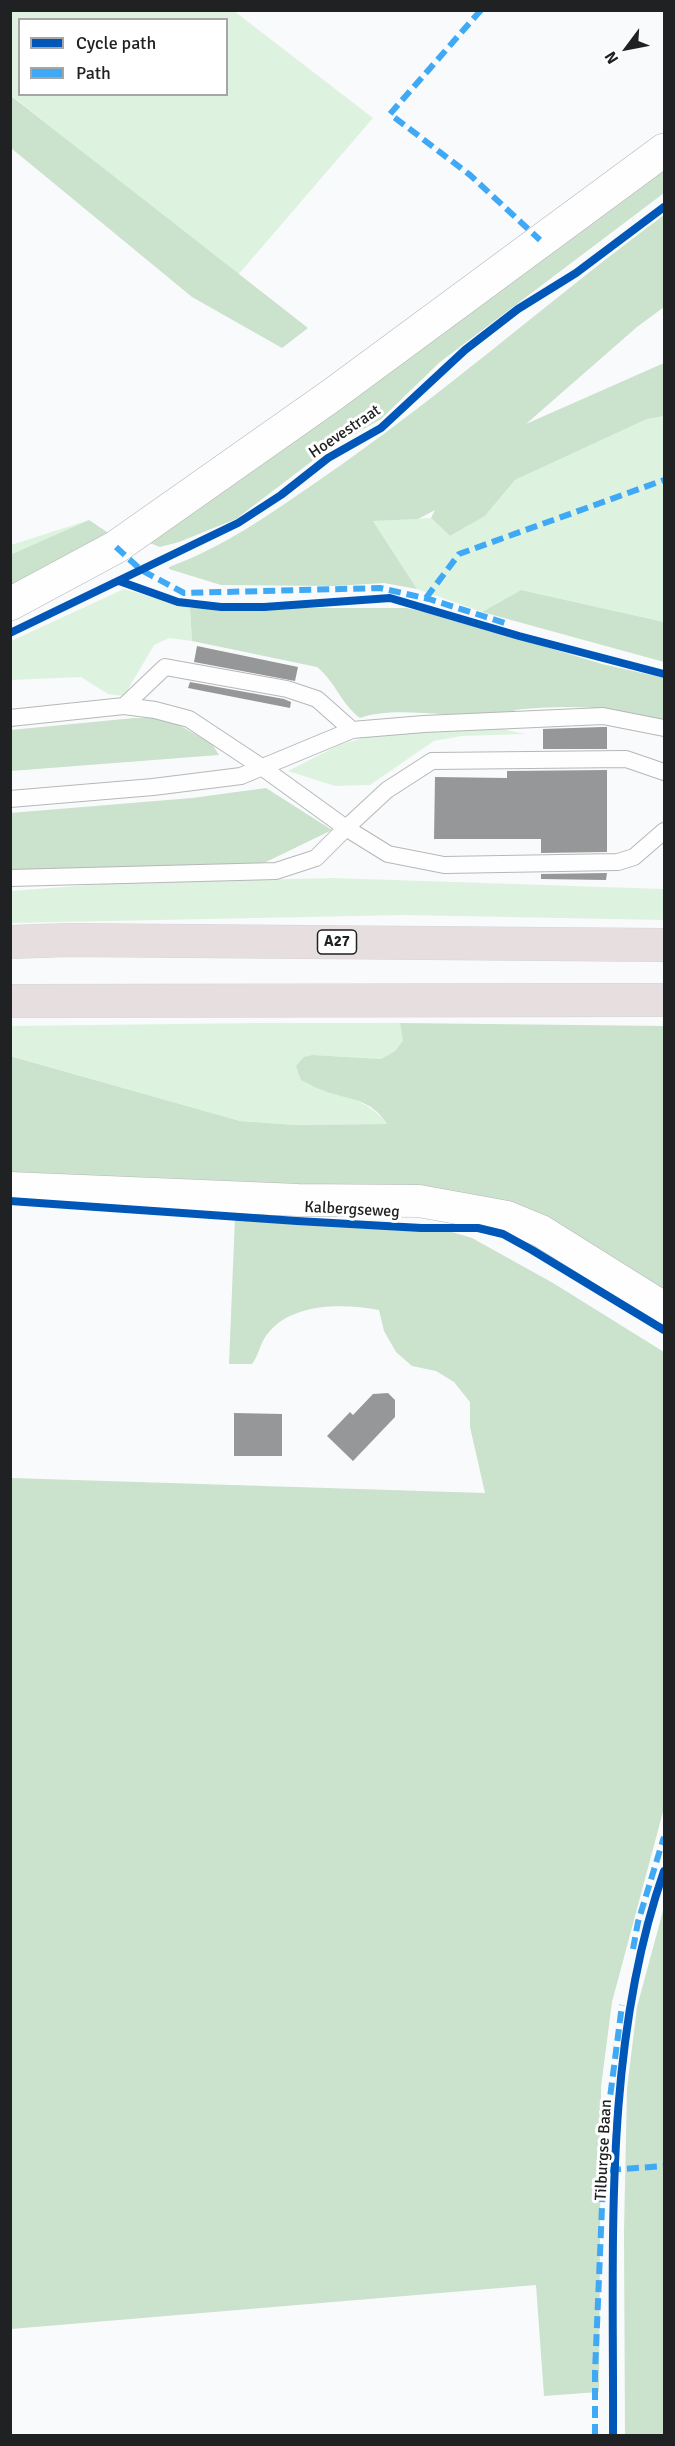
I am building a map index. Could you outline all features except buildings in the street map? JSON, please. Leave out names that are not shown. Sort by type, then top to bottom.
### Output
[{"type":"highway","name":"A27","points":[[10,942],[69,940],[664,945]]},
{"type":"highway","points":[[10,1002],[664,1000]]},
{"type":"street","points":[[10,604],[126,540],[332,395],[664,150]]},
{"type":"street","name":"Kalbergseweg","points":[[10,1188],[430,1203],[507,1217],[541,1231],[664,1308]]},
{"type":"lane","points":[[124,706],[165,667],[287,689],[317,699],[352,730]]},
{"type":"lane","points":[[10,718],[124,706],[155,710],[189,719],[263,768],[346,828],[388,854],[444,865],[618,862],[634,856],[664,831]]},
{"type":"lane","points":[[10,799],[153,787],[241,776],[352,730],[424,724],[603,716],[664,728]]},
{"type":"lane","points":[[10,878],[276,871],[316,858],[387,790],[432,761],[626,759],[664,772]]},
{"type":"green space","points":[[10,11],[234,11],[373,118],[238,275],[11,95]]},
{"type":"green space","points":[[10,95],[308,328],[282,348],[192,297],[11,148]]},
{"type":"green space","points":[[664,163],[664,193],[440,362],[381,419],[324,452],[236,519],[179,542],[160,547],[147,542]]},
{"type":"green space","points":[[664,215],[664,307],[637,327],[526,424],[664,363],[664,416],[647,419],[515,480],[485,516],[450,536],[431,518],[435,510],[418,519],[373,521],[417,589],[384,583],[335,586],[221,585],[169,569],[246,529],[363,450]]},
{"type":"green space","points":[[664,416],[664,622],[521,590],[482,612],[417,589],[373,521],[431,518],[450,536],[485,516],[515,480],[647,419]]},
{"type":"green space","points":[[89,520],[11,555],[11,545]]},
{"type":"green space","points":[[89,520],[116,538],[11,587],[10,555]]},
{"type":"green space","points":[[124,589],[190,608],[192,641],[169,638],[154,645],[124,696],[108,694],[81,677],[11,680],[11,641]]},
{"type":"green space","points":[[521,590],[664,622],[664,662],[482,612]]},
{"type":"green space","points":[[190,608],[406,608],[445,616],[602,664],[664,678],[664,724],[613,710],[577,707],[520,709],[493,716],[389,712],[360,718],[317,667],[192,641]]},
{"type":"green space","points":[[134,718],[167,718],[212,744],[219,755],[11,771],[11,730]]},
{"type":"green space","points":[[498,728],[525,734],[462,736],[434,741],[370,785],[335,786],[288,771],[339,745],[376,734]]},
{"type":"green space","points":[[266,788],[332,830],[266,862],[236,868],[11,871],[10,813],[192,798]]},
{"type":"green space","points":[[334,878],[664,889],[664,920],[404,915],[11,923],[11,891],[117,883]]},
{"type":"green space","points":[[400,1023],[404,1041],[395,1051],[381,1059],[313,1055],[323,1090],[359,1101],[388,1124],[295,1125],[240,1121],[11,1056],[10,1026]]},
{"type":"green space","points":[[400,1023],[664,1026],[664,1297],[543,1222],[11,1179],[10,1056],[240,1121],[295,1125],[387,1124],[381,1115],[366,1104],[319,1089],[301,1080],[296,1066],[304,1057],[313,1055],[381,1059],[395,1051],[403,1041]]},
{"type":"green space","points":[[235,1217],[425,1224],[472,1238],[553,1283],[664,1352],[664,1808],[612,2002],[601,2087],[599,2392],[544,2396],[536,2285],[11,2329],[11,1478],[485,1493],[470,1427],[470,1402],[454,1382],[436,1371],[412,1366],[396,1352],[384,1331],[379,1310],[333,1306],[301,1312],[286,1318],[274,1327],[264,1339],[252,1364],[229,1364]]},
{"type":"green space","points":[[664,1907],[664,2435],[625,2435],[624,2232],[627,2089],[637,2007]]},
{"type":"marked path","points":[[481,10],[390,114],[470,175],[540,240]]},
{"type":"marked path","points":[[426,598],[459,554],[664,480]]},
{"type":"marked path","points":[[116,547],[141,570],[184,593],[380,588],[429,599],[505,623]]},
{"type":"marked path","points":[[633,1949],[638,1922],[664,1837]]},
{"type":"marked path","points":[[595,2436],[595,2372],[605,2136],[622,2005]]},
{"type":"marked path","points":[[609,2170],[664,2166]]},
{"type":"cycle path","name":"Hoevestraat","points":[[10,633],[238,523],[281,495],[328,458],[381,428],[465,350],[518,309],[576,273],[664,207]]},
{"type":"cycle path","points":[[119,581],[178,602],[221,607],[264,607],[390,598],[519,636],[664,674]]},
{"type":"cycle path","points":[[10,1201],[297,1221],[421,1228],[478,1228],[503,1234],[664,1330]]},
{"type":"cycle path","name":"Tilburgse Baan","points":[[613,2436],[613,2222],[621,2079],[630,2008],[644,1938],[664,1871]]}]
